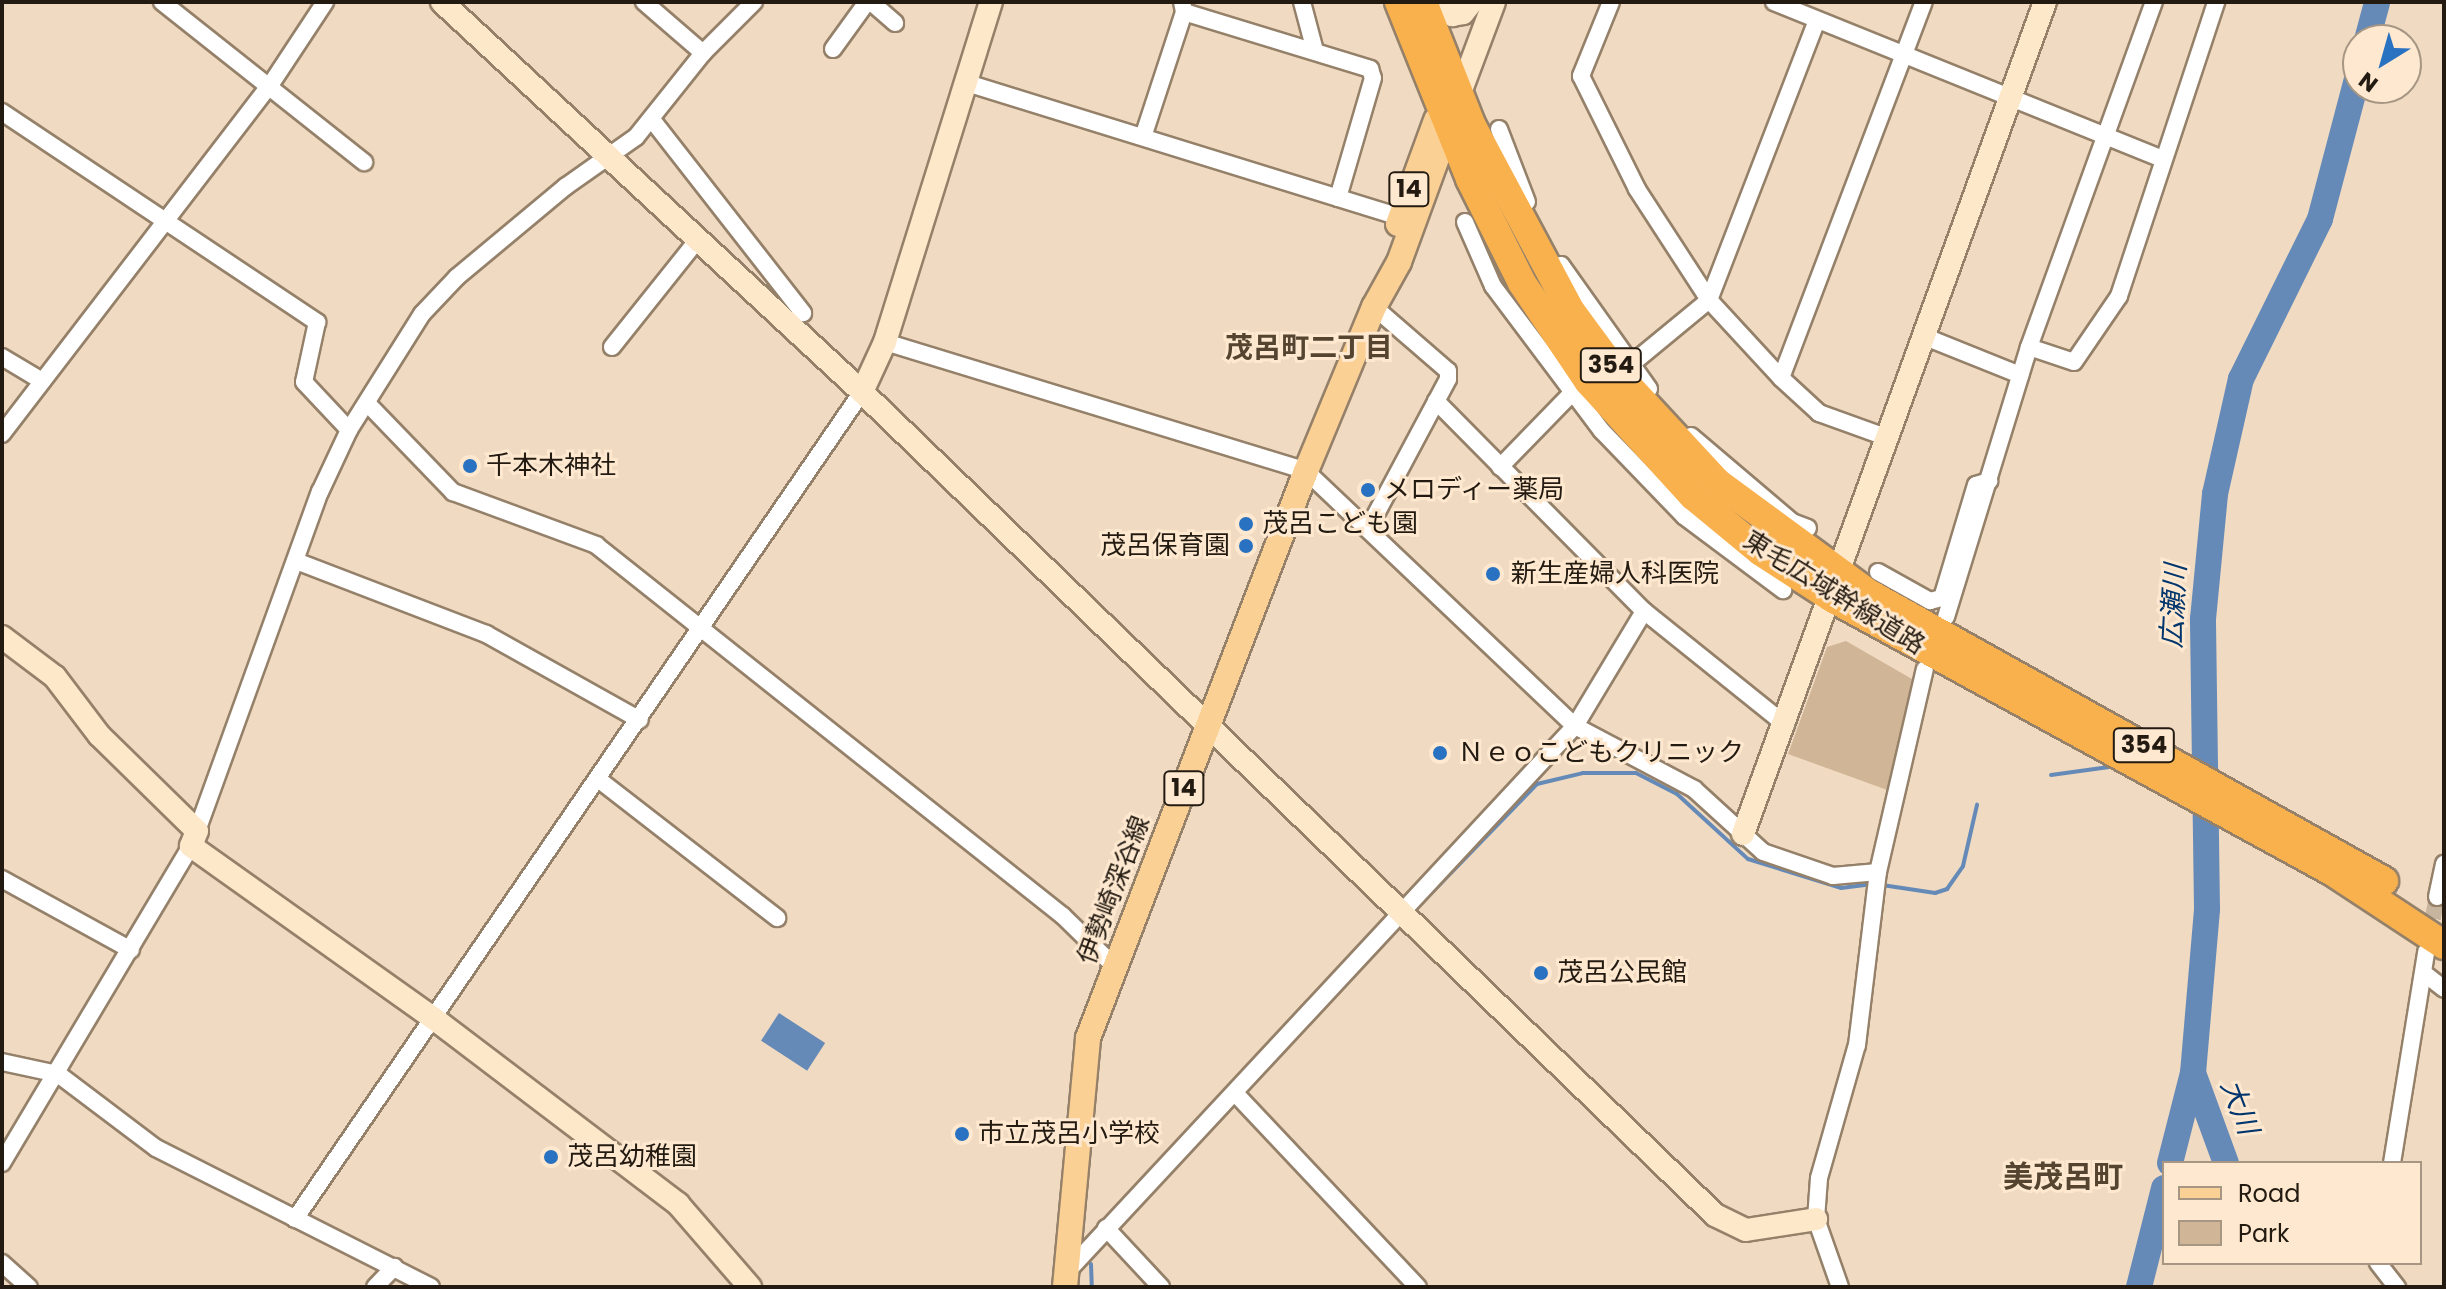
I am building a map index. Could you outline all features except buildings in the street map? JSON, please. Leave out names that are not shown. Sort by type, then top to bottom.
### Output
[{"type":"highway","name":"東毛広域幹線道路","points":[[1399,2],[1451,100],[1512,187],[1571,311],[1619,376],[1681,437],[1717,482],[1836,587]]},
{"type":"highway","name":"東毛広域幹線道路","points":[[1423,2],[1491,224],[1541,314],[1588,381],[1645,447],[1761,552],[1836,587],[2277,830],[2375,875],[2440,910]]},
{"type":"highway","name":"東毛広域幹線道路","points":[[2277,830],[2380,899],[2435,949]]},
{"type":"main road","name":"伊勢崎深谷線","points":[[1066,1280],[1082,1075],[1113,965],[1209,728],[1306,471],[1374,307],[1401,217],[1451,100]]},
{"type":"main road","name":"伊勢崎深谷線","points":[[1374,307],[1399,262],[1451,100]]},
{"type":"street","points":[[162,2],[271,84],[364,162]]},
{"type":"street","points":[[2,434],[271,84],[325,2]]},
{"type":"street","points":[[442,2],[467,10],[612,155],[1715,1215],[1729,1225],[1753,1231],[1816,1219]]},
{"type":"street","points":[[644,2],[703,53]]},
{"type":"street","points":[[2,1163],[58,1074],[194,838],[296,561],[349,430],[422,314],[457,277],[653,121],[703,53],[754,2]]},
{"type":"street","points":[[833,49],[869,2],[895,23]]},
{"type":"street","points":[[295,1219],[862,392],[885,342],[991,2]]},
{"type":"street","points":[[1302,2],[1315,51]]},
{"type":"street","points":[[1436,2],[1452,15],[1463,13],[1472,2]]},
{"type":"street","points":[[1451,100],[1481,2]]},
{"type":"street","points":[[1451,100],[1494,2]]},
{"type":"street","points":[[1611,2],[1581,76],[1637,189],[1709,300],[1781,378],[1819,413],[1888,438]]},
{"type":"street","points":[[1774,2],[2010,100],[2161,158]]},
{"type":"street","points":[[1781,378],[1924,2]]},
{"type":"street","points":[[1743,834],[1786,725],[2045,2]]},
{"type":"street","points":[[1946,617],[2029,347],[2154,2]]},
{"type":"street","points":[[2029,347],[2074,362],[2119,296],[2161,158],[2216,2]]},
{"type":"street","points":[[1143,137],[1183,7],[1370,69],[1373,78],[1338,198]]},
{"type":"street","points":[[1629,366],[1709,300],[1817,20]]},
{"type":"street","points":[[967,83],[1401,217]]},
{"type":"street","points":[[2,112],[163,223],[317,322],[304,382],[349,430]]},
{"type":"street","points":[[653,121],[803,313]]},
{"type":"street","points":[[1499,129],[1512,187],[1580,297],[1681,437],[1792,522],[1808,528]]},
{"type":"street","points":[[1465,222],[1493,286],[1571,394],[1640,473],[1723,547],[1783,590]]},
{"type":"street","points":[[612,347],[699,238]]},
{"type":"street","points":[[1368,529],[1436,401],[1448,371],[1374,307]]},
{"type":"street","points":[[1541,314],[1543,354]]},
{"type":"street","points":[[1923,336],[2020,375]]},
{"type":"street","points":[[885,342],[1306,471],[1575,726],[1694,789],[1763,852],[1833,876],[1877,880]]},
{"type":"street","points":[[2,357],[42,381]]},
{"type":"street","points":[[1500,467],[1571,394]]},
{"type":"street","points":[[1436,401],[1644,611],[1786,725]]},
{"type":"street","points":[[367,403],[453,492],[596,545],[1063,916],[1113,965]]},
{"type":"street","points":[[1878,572],[1930,601],[1942,598],[1976,485],[1989,481]]},
{"type":"street","points":[[1723,547],[1761,552]]},
{"type":"street","points":[[296,561],[486,634],[640,720]]},
{"type":"street","points":[[1066,1280],[1106,1228],[1236,1094],[1575,726],[1644,611]]},
{"type":"street","points":[[2,637],[55,677],[99,735],[194,838],[678,1204],[750,1287]]},
{"type":"street","points":[[1840,1287],[1816,1219],[1819,1178],[1857,1045],[1877,880],[1925,669]]},
{"type":"street","points":[[598,779],[777,918]]},
{"type":"street","points":[[2440,910],[2443,874]]},
{"type":"street","points":[[2,879],[131,950]]},
{"type":"street","points":[[2392,1161],[2425,974],[2435,949]]},
{"type":"street","points":[[2425,974],[2444,989]]},
{"type":"street","points":[[2,1062],[58,1074],[156,1148],[431,1287]]},
{"type":"street","points":[[1236,1094],[1418,1287]]},
{"type":"street","points":[[1106,1228],[1161,1287]]},
{"type":"street","points":[[2,1263],[29,1287]]},
{"type":"street","points":[[2380,1265],[2397,1287]]},
{"type":"street","points":[[375,1287],[394,1267]]},
{"type":"green space","points":[[1846,641],[1912,679],[1890,791],[1788,754],[1827,647]]},
{"type":"water","points":[[779,1013],[825,1043],[807,1071],[761,1041]]},
{"type":"waterway","name":"広瀬川","points":[[2371,24],[2377,2]]},
{"type":"waterway","name":"広瀬川","points":[[2171,1161],[2193,1073],[2207,909],[2203,619],[2215,494],[2241,379],[2320,219],[2350,104]]},
{"type":"waterway","points":[[2184,757],[2207,754]]},
{"type":"waterway","points":[[2051,775],[2116,766]]},
{"type":"waterway","points":[[1414,911],[1537,784],[1583,773],[1636,773],[1677,794],[1748,859],[1841,888],[1873,884]]},
{"type":"waterway","points":[[1882,885],[1935,893],[1947,889],[1963,866],[1977,805]]},
{"type":"waterway","name":"大川","points":[[2193,1073],[2225,1161]]},
{"type":"waterway","name":"広瀬川","points":[[2139,1287],[2162,1196]]},
{"type":"waterway","points":[[1091,1264],[1092,1287]]},
{"type":"tunnel","points":[[2428,942],[2437,897]]},
{"type":"place","name":"千本木神社","points":[[470,466]]},
{"type":"place","name":"メロディー薬局","points":[[1368,490]]},
{"type":"place","name":"茂呂こども園","points":[[1246,524]]},
{"type":"place","name":"茂呂保育園","points":[[1246,546]]},
{"type":"place","name":"新生産婦人科医院","points":[[1493,574]]},
{"type":"place","name":"Ｎｅｏこどもクリニック","points":[[1440,753]]},
{"type":"place","name":"茂呂公民館","points":[[1541,973]]},
{"type":"place","name":"市立茂呂小学校","points":[[962,1134]]},
{"type":"place","name":"茂呂幼稚園","points":[[551,1157]]},
{"type":"district","name":"茂呂町二丁目","points":[[1309,348]]},
{"type":"district","name":"美茂呂町","points":[[2063,1177]]}]
